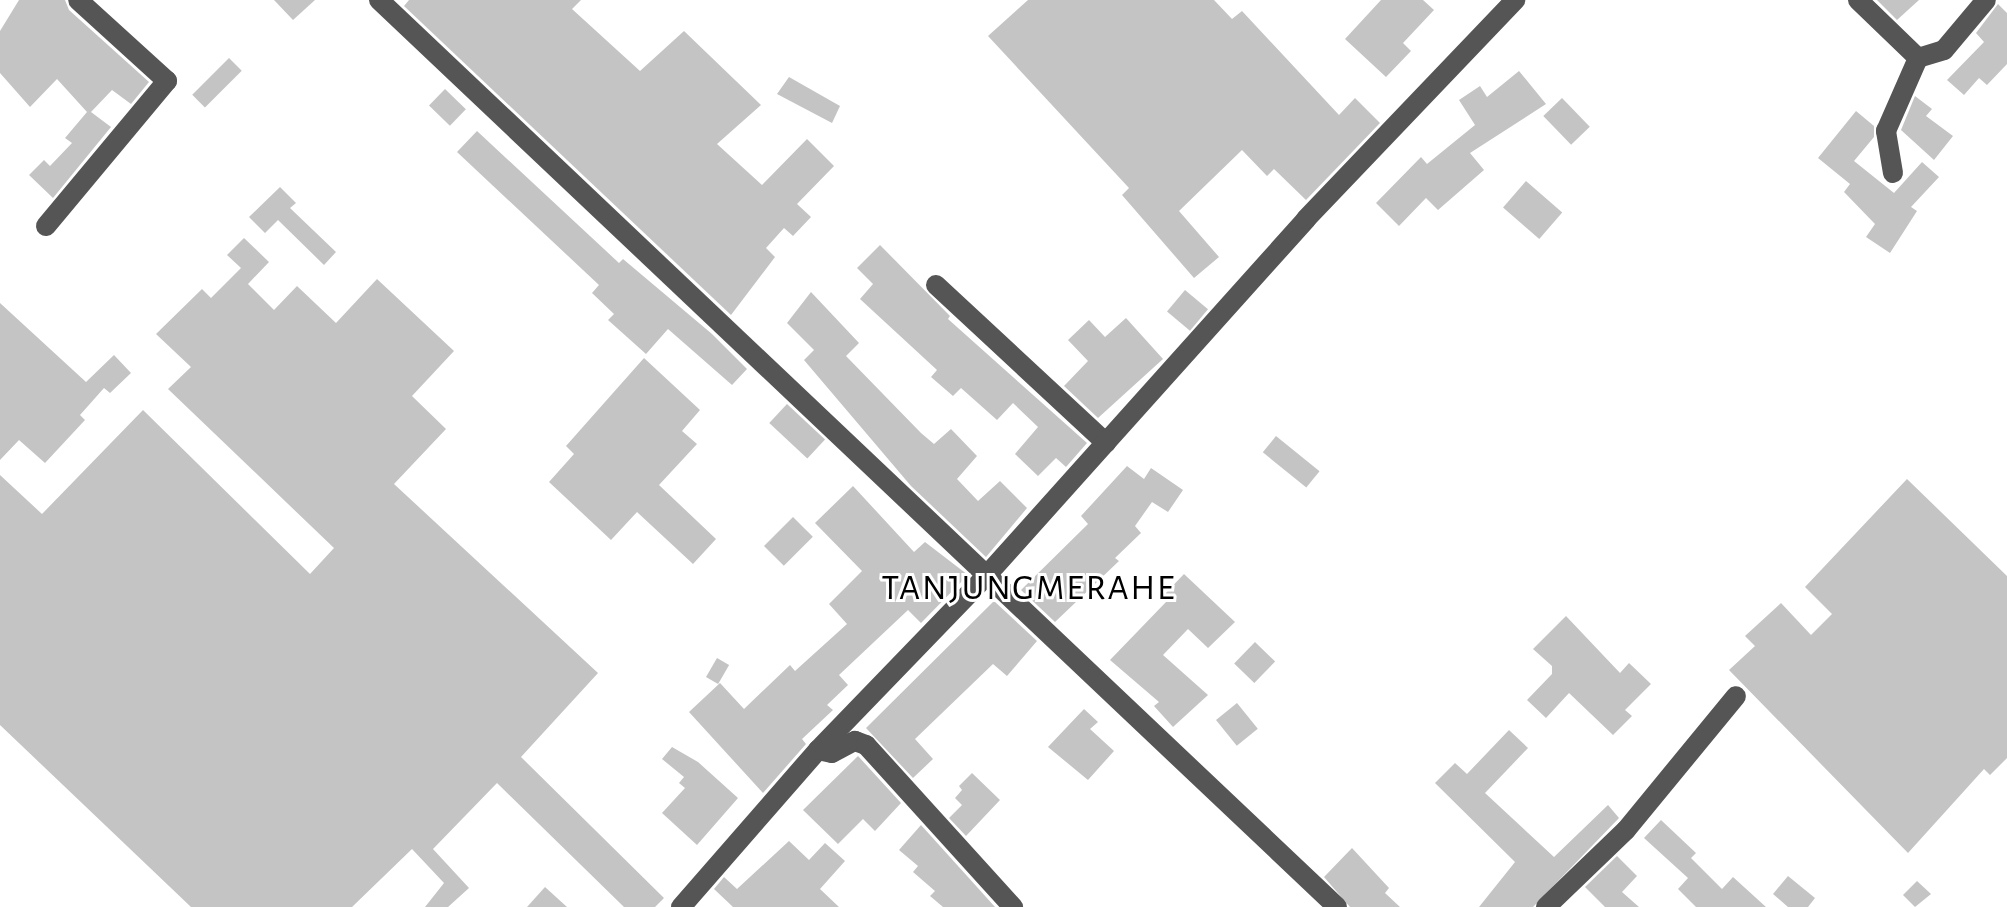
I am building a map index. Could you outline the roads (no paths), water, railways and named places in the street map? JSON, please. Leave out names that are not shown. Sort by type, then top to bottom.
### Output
[{"type":"street","points":[[46,226],[167,81],[78,0]]},
{"type":"street","points":[[379,0],[1337,907]]},
{"type":"street","points":[[681,907],[818,750],[987,575],[1306,219],[1515,0]]},
{"type":"street","points":[[1858,0],[1918,58]]},
{"type":"street","points":[[1893,173],[1886,131],[1918,58],[1944,50],[1986,0]]},
{"type":"street","points":[[936,285],[1106,443]]},
{"type":"street","points":[[1546,907],[1626,830],[1736,696]]},
{"type":"street","points":[[818,750],[832,753],[855,741],[866,745],[1013,907]]},
{"type":"district","name":"TANJUNGMERAHE","points":[[1029,589]]}]
